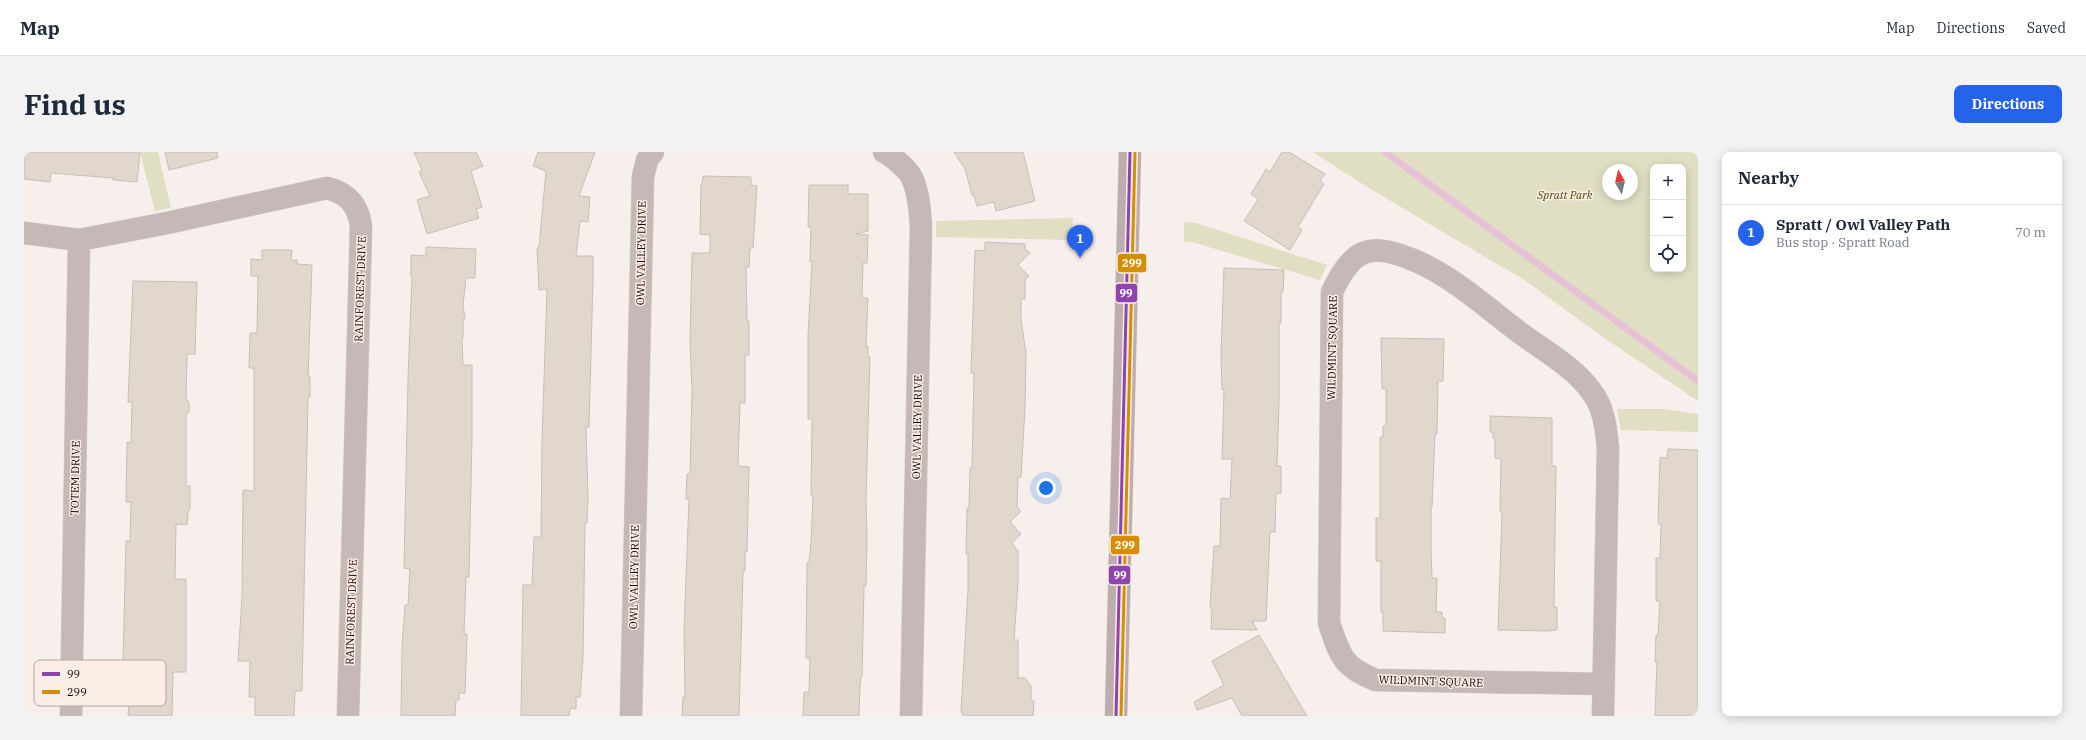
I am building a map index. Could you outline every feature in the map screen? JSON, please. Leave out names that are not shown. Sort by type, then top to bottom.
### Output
[{"type":"street","name":"OWL VALLEY DRIVE","points":[[631,716],[643,177],[647,160],[653,152]]},
{"type":"street","name":"OWL VALLEY DRIVE","points":[[884,152],[892,156],[912,176],[920,212],[921,228],[911,716]]},
{"type":"street","points":[[1116,716],[1130,152]]},
{"type":"street","name":"RAINFOREST DRIVE","points":[[24,233],[79,240],[167,224],[314,189],[327,188],[338,191],[355,205],[360,215],[361,226],[348,716]]},
{"type":"street","name":"TOTEM DRIVE","points":[[72,660],[79,240]]},
{"type":"street","name":"WILDMINT SQUARE","points":[[1603,684],[1376,680],[1363,675],[1339,654],[1329,623],[1332,292],[1339,276],[1363,253],[1376,251],[1392,252],[1417,262],[1445,277],[1581,378],[1600,404],[1605,422],[1608,448],[1603,716]]},
{"type":"street","name":"TOTEM DRIVE","points":[[71,706],[71,716]]},
{"type":"green space","points":[[140,152],[158,152],[171,208],[155,211]]},
{"type":"green space","name":"Spratt Park","points":[[1313,152],[1698,152],[1698,401],[1600,335],[1526,281],[1367,187]]},
{"type":"green space","points":[[1073,218],[1072,240],[936,237],[936,221]]},
{"type":"green space","points":[[1184,222],[1196,223],[1327,265],[1320,280],[1192,242],[1184,242]]},
{"type":"green space","points":[[1617,409],[1664,409],[1698,414],[1698,432],[1621,430]]},
{"type":"building","points":[[24,152],[140,152],[137,182],[113,180],[113,178],[51,173],[50,182],[24,179]]},
{"type":"building","points":[[165,152],[217,152],[218,158],[169,170]]},
{"type":"building","points":[[414,152],[476,152],[483,166],[471,171],[482,207],[476,209],[479,218],[427,234],[417,200],[430,196],[419,172],[422,170]]},
{"type":"building","points":[[538,152],[595,152],[579,196],[590,197],[588,222],[580,221],[576,256],[593,256],[593,280],[589,427],[586,427],[588,499],[587,523],[585,523],[583,658],[580,697],[576,697],[576,709],[570,708],[569,716],[521,716],[523,585],[532,585],[534,537],[541,537],[542,440],[547,289],[539,290],[537,248],[539,247],[546,171],[533,166]]},
{"type":"building","points":[[954,152],[1023,152],[1035,201],[996,211],[994,202],[977,206],[974,195],[972,195],[965,169]]},
{"type":"building","points":[[1282,152],[1289,152],[1325,174],[1320,181],[1324,184],[1298,227],[1302,230],[1290,250],[1244,221],[1258,199],[1251,194],[1266,169],[1270,172]]},
{"type":"building","points":[[703,176],[751,177],[751,185],[757,186],[753,248],[750,248],[749,267],[746,267],[749,355],[745,355],[745,403],[740,403],[738,466],[749,467],[747,552],[745,551],[745,570],[743,573],[739,716],[682,716],[683,697],[685,697],[684,630],[689,499],[686,499],[687,474],[690,474],[692,390],[690,341],[692,253],[710,253],[710,235],[700,234],[701,184]]},
{"type":"building","points":[[809,185],[848,185],[848,194],[868,194],[868,231],[856,234],[868,235],[867,263],[863,263],[862,298],[868,298],[866,346],[868,346],[868,357],[870,357],[866,497],[866,586],[864,586],[862,677],[860,686],[859,716],[803,716],[804,692],[809,692],[810,658],[806,658],[807,563],[809,563],[811,543],[813,495],[811,495],[812,419],[808,419],[808,336],[812,262],[810,262],[811,227],[808,227]]},
{"type":"building","points":[[985,242],[1025,244],[1025,249],[1030,253],[1018,265],[1029,276],[1025,280],[1025,299],[1021,299],[1021,319],[1026,353],[1025,408],[1021,477],[1018,477],[1017,507],[1021,511],[1010,522],[1021,534],[1012,543],[1018,551],[1018,583],[1014,640],[1018,640],[1018,678],[1025,678],[1031,686],[1031,699],[1034,702],[1033,716],[963,716],[961,711],[968,590],[968,554],[966,554],[967,508],[969,508],[970,468],[972,468],[974,373],[971,373],[975,250],[985,251]]},
{"type":"building","points":[[426,247],[476,249],[475,278],[466,278],[463,305],[465,319],[463,319],[462,339],[463,365],[472,365],[472,437],[469,577],[466,577],[464,634],[467,634],[465,693],[459,693],[459,700],[456,700],[455,716],[401,716],[402,646],[405,605],[408,605],[410,569],[404,568],[408,378],[412,277],[411,255],[426,256]]},
{"type":"building","points":[[262,250],[292,250],[291,260],[297,260],[297,264],[312,265],[308,376],[310,376],[310,397],[308,397],[302,691],[295,691],[294,716],[255,716],[255,697],[249,697],[250,661],[238,661],[242,597],[243,490],[254,491],[254,368],[249,368],[250,333],[257,333],[258,276],[251,276],[251,259],[262,260]]},
{"type":"building","points":[[1224,268],[1284,270],[1283,292],[1281,292],[1281,323],[1279,323],[1277,466],[1281,466],[1281,493],[1276,493],[1275,532],[1270,532],[1266,621],[1252,621],[1257,630],[1211,629],[1212,609],[1210,608],[1214,546],[1220,546],[1221,498],[1230,499],[1232,459],[1222,459],[1224,390],[1222,390],[1221,355]]},
{"type":"building","points":[[133,281],[197,282],[195,354],[187,354],[186,399],[189,402],[189,412],[186,415],[186,486],[190,486],[190,510],[188,512],[187,525],[176,524],[175,579],[186,579],[186,672],[173,672],[172,716],[128,716],[129,706],[166,706],[166,660],[123,660],[126,541],[130,541],[131,502],[126,502],[127,442],[131,443],[132,402],[128,402]]},
{"type":"building","points":[[1381,338],[1444,339],[1443,381],[1438,381],[1437,434],[1435,434],[1431,507],[1431,551],[1432,578],[1437,578],[1436,612],[1442,612],[1442,617],[1445,618],[1445,633],[1383,631],[1383,612],[1381,612],[1381,561],[1376,561],[1376,518],[1380,518],[1380,437],[1383,437],[1383,426],[1386,426],[1386,389],[1382,389]]},
{"type":"building","points":[[1490,416],[1552,418],[1552,466],[1556,466],[1554,607],[1557,607],[1557,630],[1498,630],[1502,512],[1500,512],[1501,459],[1495,458],[1495,439],[1493,438],[1493,432],[1490,432]]},
{"type":"building","points":[[1668,449],[1698,450],[1698,716],[1655,716],[1657,662],[1655,662],[1656,635],[1658,635],[1660,601],[1656,601],[1656,558],[1660,558],[1661,524],[1658,524],[1660,457],[1667,458]]},
{"type":"building","points":[[1259,635],[1307,716],[1242,716],[1232,698],[1197,710],[1194,702],[1224,685],[1212,661]]},
{"type":"waterway","points":[[1385,152],[1698,381]]},
{"type":"transit line","name":"99","points":[[1116,716],[1130,152]]},
{"type":"transit line","name":"299","points":[[1121,716],[1135,152]]},
{"type":"place","name":"Spratt / Owl Valley Path","points":[[1080,258]]}]
